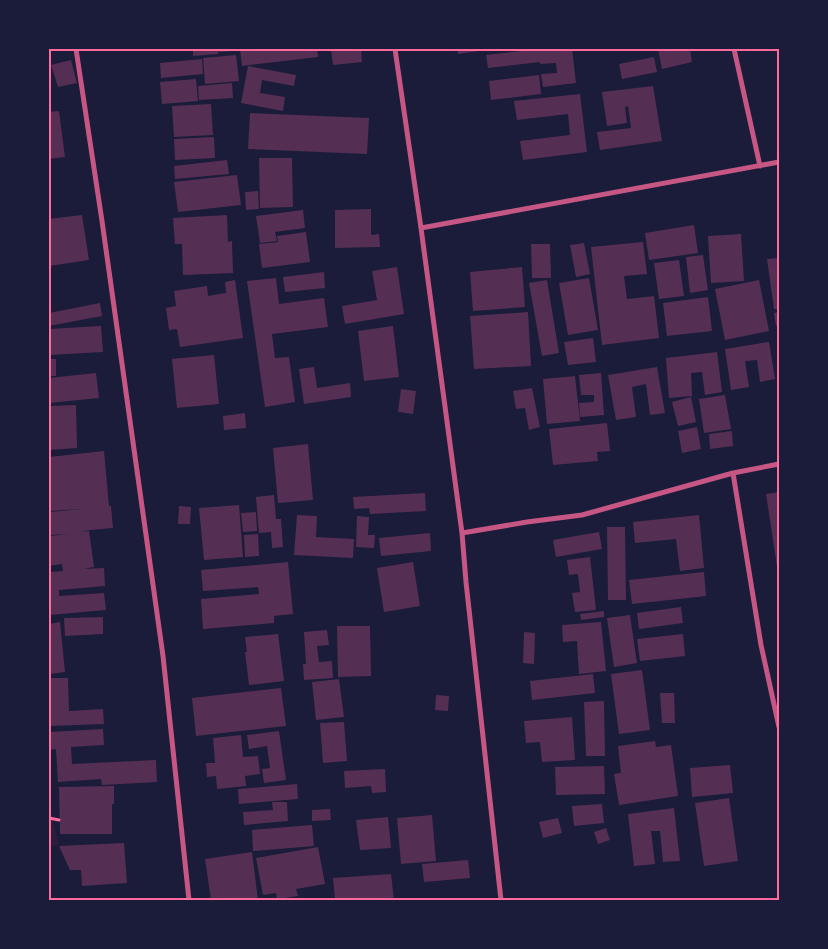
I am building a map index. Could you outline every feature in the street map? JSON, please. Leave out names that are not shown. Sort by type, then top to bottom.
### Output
[{"type":"street","points":[[76,49],[163,656],[189,900]]},
{"type":"street","points":[[395,49],[462,534],[501,900]]},
{"type":"street","points":[[734,49],[760,166]]},
{"type":"street","points":[[421,228],[779,162]]},
{"type":"street","points":[[462,534],[527,522],[582,515],[732,473],[779,464]]},
{"type":"street","points":[[732,473],[761,645],[779,727]]},
{"type":"path","points":[[49,818],[60,820]]},
{"type":"shaded area","points":[[49,805],[59,846],[49,846]]},
{"type":"building","points":[[193,49],[232,49],[233,51],[193,56]]},
{"type":"building","points":[[240,49],[317,49],[318,57],[242,66]]},
{"type":"building","points":[[331,49],[361,49],[362,62],[333,65]]},
{"type":"building","points":[[458,49],[485,49],[485,50],[458,54]]},
{"type":"building","points":[[538,49],[572,49],[576,83],[543,87],[541,74],[557,73],[556,63],[540,64],[540,62],[488,68],[486,55]]},
{"type":"building","points":[[658,49],[690,49],[692,62],[662,69]]},
{"type":"building","points":[[236,55],[239,81],[205,84],[203,58]]},
{"type":"building","points":[[654,57],[657,72],[622,79],[619,64]]},
{"type":"building","points":[[202,59],[203,74],[161,78],[160,63]]},
{"type":"building","points":[[71,60],[77,83],[58,87],[51,65]]},
{"type":"building","points":[[248,66],[296,75],[294,86],[262,80],[260,93],[285,97],[283,111],[241,103]]},
{"type":"building","points":[[539,75],[541,94],[491,100],[489,81]]},
{"type":"building","points":[[196,79],[198,101],[162,104],[160,82]]},
{"type":"building","points":[[232,83],[233,98],[199,100],[198,86]]},
{"type":"building","points":[[653,86],[662,141],[600,150],[597,132],[631,128],[628,106],[625,107],[627,123],[607,126],[602,92]]},
{"type":"building","points":[[580,94],[587,152],[523,160],[520,141],[570,135],[568,114],[517,120],[514,101]]},
{"type":"building","points":[[211,104],[213,135],[174,137],[172,106]]},
{"type":"building","points":[[59,111],[65,157],[49,159],[49,112]]},
{"type":"building","points":[[250,113],[369,118],[367,154],[248,149]]},
{"type":"building","points":[[214,137],[215,158],[175,160],[174,139]]},
{"type":"building","points":[[259,158],[292,158],[293,207],[260,208]]},
{"type":"building","points":[[227,160],[229,174],[175,179],[174,166]]},
{"type":"building","points":[[237,175],[241,205],[178,212],[174,182]]},
{"type":"building","points":[[258,191],[259,209],[246,210],[245,192]]},
{"type":"building","points":[[371,209],[371,235],[379,234],[380,247],[335,248],[335,210]]},
{"type":"building","points":[[303,210],[305,228],[275,232],[277,241],[260,243],[256,216]]},
{"type":"building","points":[[82,215],[89,260],[49,266],[49,219]]},
{"type":"building","points":[[227,215],[228,242],[232,241],[233,273],[183,275],[182,244],[175,244],[173,218]]},
{"type":"building","points":[[694,225],[698,253],[649,260],[645,233]]},
{"type":"building","points":[[306,232],[310,262],[262,268],[259,244],[278,242],[277,236]]},
{"type":"building","points":[[741,234],[744,281],[711,283],[708,236]]},
{"type":"building","points":[[643,242],[647,274],[624,276],[627,299],[654,296],[659,338],[602,345],[591,247]]},
{"type":"building","points":[[584,243],[590,274],[576,277],[570,245]]},
{"type":"building","points":[[531,244],[550,244],[551,278],[532,278]]},
{"type":"building","points":[[703,255],[708,290],[690,293],[686,257]]},
{"type":"building","points":[[779,258],[779,309],[774,309],[767,259]]},
{"type":"building","points":[[679,260],[684,296],[659,299],[654,263]]},
{"type":"building","points":[[397,267],[404,314],[345,324],[342,306],[377,300],[372,271]]},
{"type":"building","points":[[522,267],[525,307],[473,311],[470,272]]},
{"type":"building","points":[[324,272],[325,288],[285,292],[283,277]]},
{"type":"building","points":[[276,278],[279,304],[324,298],[328,327],[272,334],[275,358],[289,357],[295,402],[265,407],[247,281]]},
{"type":"building","points":[[589,278],[598,330],[568,335],[559,283]]},
{"type":"building","points":[[235,280],[243,338],[180,347],[177,329],[169,330],[166,308],[176,306],[174,291],[207,286],[208,296],[226,293],[225,282]]},
{"type":"building","points":[[547,280],[559,353],[542,356],[529,283]]},
{"type":"building","points":[[759,280],[769,331],[725,340],[715,289]]},
{"type":"building","points":[[708,297],[712,331],[667,336],[663,303]]},
{"type":"building","points":[[100,303],[102,316],[49,326],[49,313]]},
{"type":"building","points":[[528,312],[531,366],[474,369],[470,316]]},
{"type":"building","points":[[779,312],[779,325],[776,326],[774,313]]},
{"type":"building","points":[[101,326],[103,352],[49,355],[49,329]]},
{"type":"building","points":[[393,326],[399,377],[364,381],[358,331]]},
{"type":"building","points":[[593,338],[596,362],[568,365],[564,342]]},
{"type":"building","points":[[769,342],[775,379],[760,382],[757,360],[745,361],[749,387],[731,390],[725,349]]},
{"type":"building","points":[[717,352],[722,392],[705,395],[702,372],[691,373],[692,396],[669,398],[666,358]]},
{"type":"building","points":[[214,355],[219,404],[177,408],[172,359]]},
{"type":"building","points":[[49,359],[56,359],[56,376],[49,376]]},
{"type":"building","points":[[314,367],[317,388],[350,383],[351,397],[304,404],[299,369]]},
{"type":"building","points":[[657,367],[665,413],[650,415],[646,384],[632,387],[636,417],[616,420],[608,375]]},
{"type":"building","points":[[96,373],[99,398],[49,403],[49,378]]},
{"type":"building","points":[[601,373],[604,415],[580,417],[579,403],[594,402],[594,395],[581,395],[579,375]]},
{"type":"building","points":[[575,376],[580,421],[547,424],[543,379]]},
{"type":"building","points":[[532,388],[540,427],[529,430],[525,408],[516,409],[513,391]]},
{"type":"building","points":[[401,389],[416,391],[413,414],[398,412]]},
{"type":"building","points":[[725,395],[731,429],[704,433],[699,399]]},
{"type":"building","points":[[691,397],[696,422],[678,426],[672,402]]},
{"type":"building","points":[[76,405],[77,448],[49,450],[49,406]]},
{"type":"building","points":[[245,413],[246,428],[224,430],[223,416]]},
{"type":"building","points":[[607,423],[610,451],[597,452],[598,461],[553,465],[549,429]]},
{"type":"building","points":[[697,427],[701,449],[682,453],[678,431]]},
{"type":"building","points":[[732,431],[733,446],[710,449],[709,434]]},
{"type":"building","points":[[308,444],[313,500],[278,503],[273,448]]},
{"type":"building","points":[[104,451],[113,528],[79,532],[89,531],[94,567],[84,569],[104,568],[105,586],[59,590],[59,596],[104,593],[106,610],[49,615],[49,572],[63,571],[62,564],[49,566],[49,536],[69,534],[49,535],[49,512],[82,509],[49,511],[49,457]]},
{"type":"building","points":[[779,492],[779,573],[778,573],[766,494]]},
{"type":"building","points":[[425,493],[426,511],[370,514],[369,508],[354,509],[353,497]]},
{"type":"building","points":[[274,495],[276,519],[281,519],[283,547],[272,548],[271,532],[259,533],[256,497]]},
{"type":"building","points":[[239,505],[243,557],[204,560],[199,508]]},
{"type":"building","points":[[179,506],[191,507],[190,524],[178,524]]},
{"type":"building","points":[[256,512],[257,531],[243,532],[241,513]]},
{"type":"building","points":[[297,515],[317,516],[316,537],[354,539],[353,558],[294,555]]},
{"type":"building","points":[[699,515],[704,568],[680,571],[676,539],[635,543],[633,522]]},
{"type":"building","points":[[357,516],[369,517],[368,535],[375,535],[374,548],[356,547]]},
{"type":"building","points":[[607,527],[625,527],[626,600],[608,600]]},
{"type":"building","points":[[599,532],[602,549],[556,557],[553,540]]},
{"type":"building","points":[[430,533],[431,551],[381,556],[379,538]]},
{"type":"building","points":[[258,534],[259,556],[245,557],[244,535]]},
{"type":"building","points":[[590,557],[596,610],[575,612],[572,593],[580,592],[578,574],[569,575],[567,560]]},
{"type":"building","points":[[288,562],[293,614],[274,616],[274,623],[203,629],[201,599],[259,594],[258,587],[203,591],[201,570]]},
{"type":"building","points":[[413,562],[420,606],[384,612],[377,568]]},
{"type":"building","points":[[704,572],[706,596],[632,604],[629,580]]},
{"type":"building","points":[[681,607],[683,623],[639,629],[637,613]]},
{"type":"building","points":[[604,611],[604,617],[581,620],[580,614]]},
{"type":"building","points":[[630,615],[637,663],[614,667],[607,618]]},
{"type":"building","points":[[103,617],[103,634],[65,636],[64,618]]},
{"type":"building","points":[[60,622],[65,672],[49,674],[49,624]]},
{"type":"building","points":[[601,622],[606,671],[579,674],[577,641],[563,642],[562,625]]},
{"type":"building","points":[[337,626],[370,626],[371,676],[338,677]]},
{"type":"building","points":[[327,630],[329,645],[317,646],[319,662],[332,661],[333,678],[304,680],[303,664],[306,664],[304,632]]},
{"type":"building","points":[[524,632],[535,633],[534,664],[523,663]]},
{"type":"building","points":[[278,634],[284,681],[249,685],[245,637]]},
{"type":"building","points":[[683,634],[685,656],[640,661],[637,639]]},
{"type":"building","points":[[642,670],[650,730],[619,734],[611,674]]},
{"type":"building","points":[[593,674],[595,693],[532,700],[530,681]]},
{"type":"building","points":[[49,678],[68,678],[69,711],[103,709],[104,724],[50,726]]},
{"type":"building","points":[[339,679],[344,717],[316,720],[312,682]]},
{"type":"building","points":[[281,688],[286,726],[196,736],[192,698]]},
{"type":"building","points":[[660,693],[674,693],[675,723],[662,723]]},
{"type":"building","points":[[436,695],[449,696],[448,711],[435,710]]},
{"type":"building","points":[[604,701],[605,756],[586,756],[584,702]]},
{"type":"building","points":[[572,717],[575,760],[542,762],[540,742],[526,743],[524,721]]},
{"type":"building","points":[[344,722],[347,761],[323,763],[320,723]]},
{"type":"building","points":[[103,729],[104,745],[71,747],[72,764],[156,760],[157,782],[102,785],[101,779],[58,782],[56,749],[49,750],[49,732]]},
{"type":"building","points":[[279,731],[286,780],[264,783],[262,769],[270,768],[267,746],[249,749],[247,735]]},
{"type":"building","points":[[241,735],[243,757],[258,756],[260,774],[245,776],[246,786],[217,789],[216,776],[207,777],[206,763],[215,763],[213,738]]},
{"type":"building","points":[[655,741],[656,747],[671,745],[678,796],[619,805],[614,774],[621,773],[618,746]]},
{"type":"building","points":[[730,765],[733,793],[692,797],[690,768]]},
{"type":"building","points":[[604,766],[605,794],[556,795],[555,767]]},
{"type":"building","points":[[385,769],[386,792],[372,793],[371,786],[345,788],[344,771]]},
{"type":"building","points":[[297,784],[298,799],[239,804],[238,789]]},
{"type":"building","points":[[114,786],[112,834],[60,834],[59,787]]},
{"type":"building","points":[[729,798],[738,861],[704,866],[695,803]]},
{"type":"building","points":[[272,802],[287,802],[288,821],[244,825],[243,812],[273,810]]},
{"type":"building","points":[[602,804],[604,823],[574,826],[572,806]]},
{"type":"building","points":[[674,808],[680,861],[663,862],[660,831],[651,831],[655,864],[634,866],[628,814]]},
{"type":"building","points":[[330,809],[331,820],[312,821],[312,810]]},
{"type":"building","points":[[432,815],[436,861],[401,864],[397,818]]},
{"type":"building","points":[[388,817],[391,848],[360,850],[356,820]]},
{"type":"building","points":[[558,818],[562,833],[543,838],[539,822]]},
{"type":"building","points":[[312,825],[314,846],[253,851],[252,830]]},
{"type":"building","points":[[606,828],[610,840],[598,844],[594,832]]},
{"type":"building","points":[[124,843],[127,883],[82,886],[81,870],[70,870],[59,846]]},
{"type":"building","points":[[318,847],[325,884],[296,889],[298,896],[277,899],[276,893],[263,895],[256,858]]},
{"type":"building","points":[[252,852],[258,900],[211,900],[205,859]]},
{"type":"building","points":[[468,860],[470,878],[424,882],[422,864]]},
{"type":"building","points":[[391,874],[394,900],[335,900],[333,878]]}]
